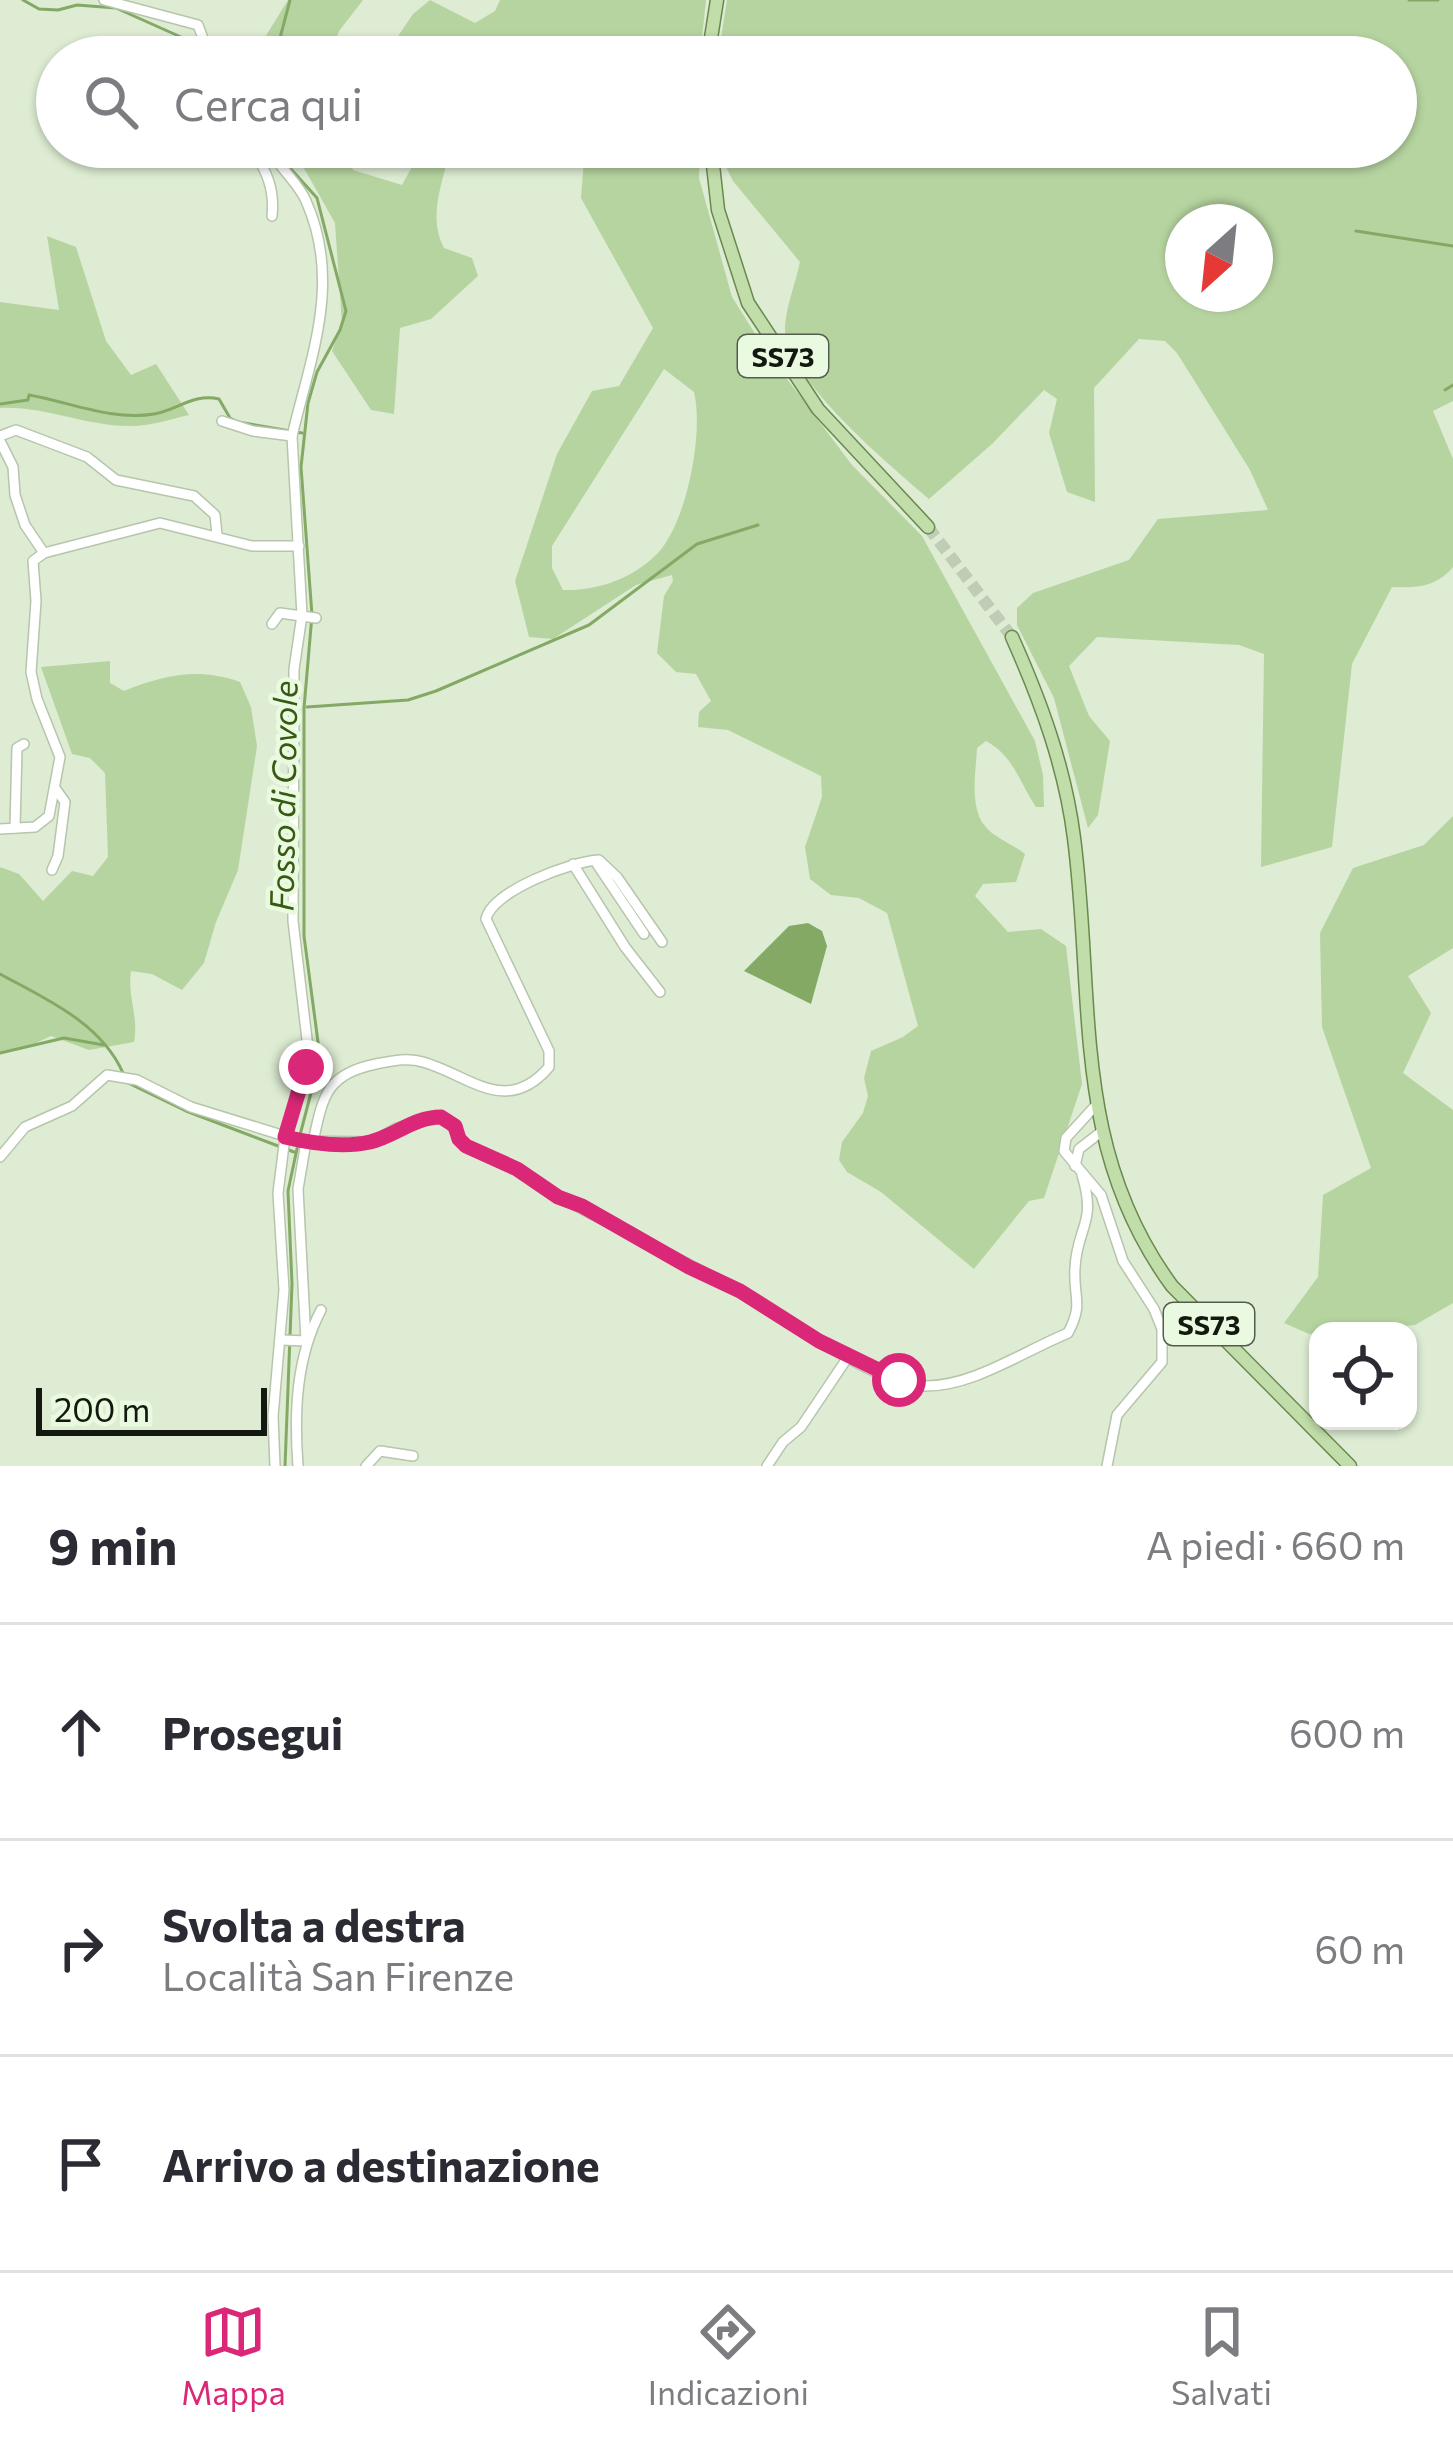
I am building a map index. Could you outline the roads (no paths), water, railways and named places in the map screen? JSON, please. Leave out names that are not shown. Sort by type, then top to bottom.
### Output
[{"type":"main road","points":[[711,36],[717,0]]},
{"type":"main road","name":"SS73","points":[[713,168],[718,210],[748,303],[818,409],[928,527]]},
{"type":"main road","name":"SS73","points":[[1012,638],[1059,760],[1074,836],[1097,1104],[1106,1156],[1124,1208],[1172,1286],[1350,1466]]},
{"type":"street","points":[[104,0],[181,17],[198,25],[202,36]]},
{"type":"street","points":[[264,168],[274,196],[272,216]]},
{"type":"street","points":[[280,168],[306,200],[321,255],[320,334],[292,436],[309,617],[294,669],[292,921],[308,1048],[297,1140],[292,1341],[298,1466]]},
{"type":"street","points":[[222,421],[292,436]]},
{"type":"street","points":[[44,554],[25,525],[15,495],[14,466],[0,438],[16,430],[87,457],[116,480],[194,496],[214,515],[218,535]]},
{"type":"street","points":[[0,829],[35,827],[50,816],[60,757],[31,672],[36,601],[33,560],[160,523],[251,546],[299,546]]},
{"type":"street","points":[[272,624],[280,613],[309,617]]},
{"type":"street","points":[[15,828],[17,748],[25,745]]},
{"type":"street","points":[[52,870],[64,802],[55,788]]},
{"type":"street","points":[[594,860],[644,934]]},
{"type":"street","points":[[275,1466],[273,1416],[292,1341],[278,1193],[281,1160],[335,1078],[362,1067],[421,1061],[495,1093],[531,1084],[542,1075],[549,1067],[549,1051],[486,919],[488,908],[500,899],[574,864],[599,860],[617,877],[662,942]]},
{"type":"street","points":[[574,864],[625,947],[660,992]]},
{"type":"street","points":[[0,1157],[25,1127],[72,1106],[107,1075],[137,1081],[191,1107],[297,1140],[372,1142],[397,1128],[441,1117],[455,1126],[466,1146],[740,1291],[848,1357],[916,1386],[947,1386],[968,1382],[1002,1361],[1068,1333],[1080,1303],[1075,1263],[1090,1212],[1079,1150],[1101,1132]]},
{"type":"street","points":[[1097,1104],[1064,1145],[1101,1195],[1112,1238],[1154,1309],[1165,1348],[1154,1376],[1117,1414],[1107,1466]]},
{"type":"street","points":[[1080,1125],[1101,1132]]},
{"type":"street","points":[[1086,1144],[1106,1156]]},
{"type":"street","points":[[292,1341],[321,1310]]},
{"type":"street","points":[[767,1466],[783,1442],[801,1427],[848,1357]]},
{"type":"street","points":[[366,1466],[380,1451],[413,1456]]},
{"type":"waterway","points":[[23,0],[39,9],[116,8],[179,36]]},
{"type":"waterway","name":"Fosso di Covole","points":[[281,36],[290,0]]},
{"type":"waterway","points":[[1409,0],[1438,0]]},
{"type":"waterway","name":"Fosso di Covole","points":[[290,168],[317,198],[346,311],[308,403],[301,467],[312,615],[304,708],[304,936],[318,1066],[300,1135]]},
{"type":"waterway","points":[[1356,231],[1453,246]]},
{"type":"waterway","points":[[1445,390],[1453,385]]},
{"type":"waterway","points":[[0,404],[28,400],[29,395],[106,413],[138,415],[210,398],[219,399],[230,418],[238,422],[302,433]]},
{"type":"waterway","points":[[307,707],[408,700],[436,691],[589,625],[697,544],[758,525]]},
{"type":"waterway","points":[[0,974],[87,1026],[123,1073]]},
{"type":"waterway","points":[[0,1053],[64,1038],[104,1045]]},
{"type":"waterway","points":[[126,1082],[186,1111],[294,1152]]},
{"type":"waterway","name":"Fosso di Covole","points":[[285,1466],[292,1284],[288,1191],[298,1144]]},
{"type":"tunnel","points":[[928,527],[1012,637]]}]
